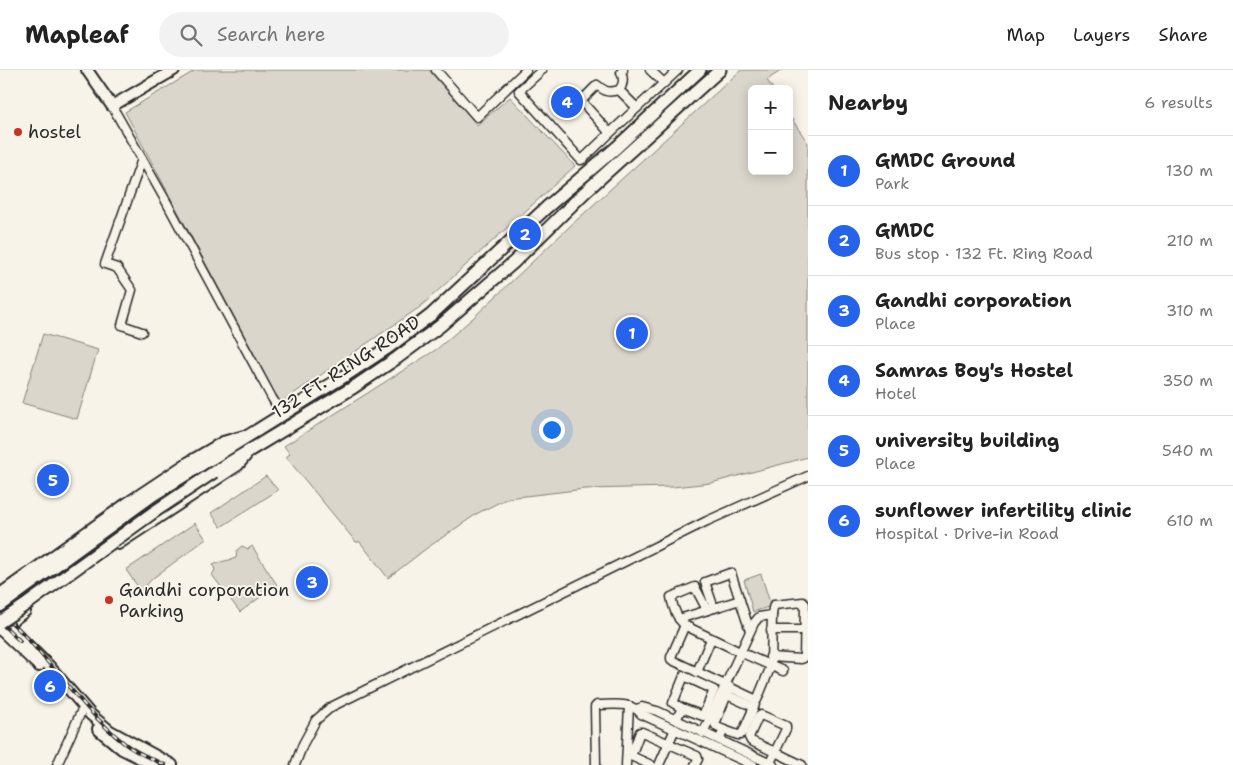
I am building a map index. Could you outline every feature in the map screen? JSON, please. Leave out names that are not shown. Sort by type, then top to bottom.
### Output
[{"type":"main road","name":"132 FT. RING ROAD","points":[[0,606],[153,495],[346,376],[432,315],[547,207],[700,70]]},
{"type":"main road","name":"132 FT. RING ROAD","points":[[1,625],[154,512],[255,446],[354,387],[440,326],[514,262],[585,192],[720,70]]},
{"type":"street","points":[[87,70],[112,106],[167,203],[282,414]]},
{"type":"street","points":[[112,106],[174,70]]},
{"type":"street","points":[[436,70],[477,117],[526,70]]},
{"type":"street","points":[[542,70],[519,91],[580,160],[678,70]]},
{"type":"street","points":[[610,133],[581,101],[597,85],[602,90],[610,93],[620,90],[623,85],[624,78],[621,72],[623,70]]},
{"type":"street","points":[[650,70],[664,83]]},
{"type":"street","points":[[620,90],[637,108]]},
{"type":"street","points":[[142,159],[104,264],[116,268],[132,290],[122,325],[142,332]]},
{"type":"street","points":[[0,594],[126,504],[189,462],[223,442],[250,434]]},
{"type":"street","points":[[1,625],[103,554],[238,465],[255,446]]},
{"type":"street","points":[[295,765],[303,744],[316,720],[331,707],[707,521],[808,476]]},
{"type":"street","points":[[711,609],[705,582],[730,573],[733,575],[750,631]]},
{"type":"street","points":[[711,609],[694,587],[672,596],[682,622],[671,657],[672,660],[755,704]]},
{"type":"street","points":[[682,622],[711,609],[740,600]]},
{"type":"street","points":[[771,662],[804,658],[806,606],[804,603],[774,605],[772,608],[772,615],[771,630],[771,662],[743,732],[738,735],[717,726],[715,724],[727,689],[740,652],[750,631],[757,618],[772,615]]},
{"type":"street","points":[[682,622],[740,652],[771,662],[783,671]]},
{"type":"street","points":[[1,625],[45,671],[87,720],[135,760],[172,765]]},
{"type":"street","points":[[1,625],[49,666],[91,715],[110,731],[136,744],[150,761]]},
{"type":"street","points":[[771,630],[805,630]]},
{"type":"street","points":[[697,672],[711,638]]},
{"type":"street","points":[[681,664],[680,672],[684,676],[714,690],[702,716],[673,703],[684,676]]},
{"type":"street","points":[[702,732],[727,689]]},
{"type":"street","points":[[596,765],[595,707],[597,705],[650,709],[772,764],[775,752],[786,726],[762,715],[759,716],[749,735],[749,740],[775,752],[802,765]]},
{"type":"street","points":[[626,765],[629,706]]},
{"type":"street","points":[[637,708],[641,714],[753,765]]},
{"type":"street","points":[[676,720],[682,708]]},
{"type":"street","points":[[56,765],[81,712]]},
{"type":"street","points":[[660,765],[675,729]]},
{"type":"street","points":[[719,740],[724,730]]},
{"type":"street","points":[[651,765],[631,756],[640,732],[697,756],[698,759],[695,765]]},
{"type":"street","points":[[135,760],[136,744]]},
{"type":"shaded area","points":[[196,70],[429,70],[477,125],[510,97],[575,166],[420,307],[280,403],[125,112]]},
{"type":"shaded area","points":[[741,70],[782,70],[767,80],[770,85],[748,85],[748,175],[793,175],[793,121],[808,143],[808,457],[711,483],[673,487],[585,489],[508,498],[478,513],[388,578],[360,542],[356,542],[286,457],[290,454],[284,446],[437,349],[473,318],[568,228]]},
{"type":"shaded area","points":[[43,334],[98,350],[77,419],[22,403]]},
{"type":"shaded area","points":[[266,476],[278,490],[221,527],[211,513]]},
{"type":"shaded area","points":[[195,523],[206,539],[153,578],[141,591],[126,570]]},
{"type":"shaded area","points":[[242,546],[248,549],[252,546],[277,585],[240,612],[212,575],[215,570],[213,565],[236,558],[237,550]]},
{"type":"shaded area","points":[[761,574],[771,606],[753,612],[744,580]]},
{"type":"railway","points":[[0,613],[22,632],[105,726],[134,750],[165,765]]},
{"type":"railway","points":[[0,622],[20,641]]},
{"type":"place","name":"Samras Boy's Hostel","points":[[567,102]]},
{"type":"place","name":"hostel","points":[[18,132]]},
{"type":"place","name":"GMDC","points":[[525,234]]},
{"type":"place","name":"GMDC Ground","points":[[632,333]]},
{"type":"place","name":"university building","points":[[53,480]]},
{"type":"place","name":"Gandhi corporation","points":[[312,582]]},
{"type":"place","name":"Gandhi corporation Parking","points":[[109,600]]},
{"type":"place","name":"sunflower infertility clinic","points":[[50,686]]}]
